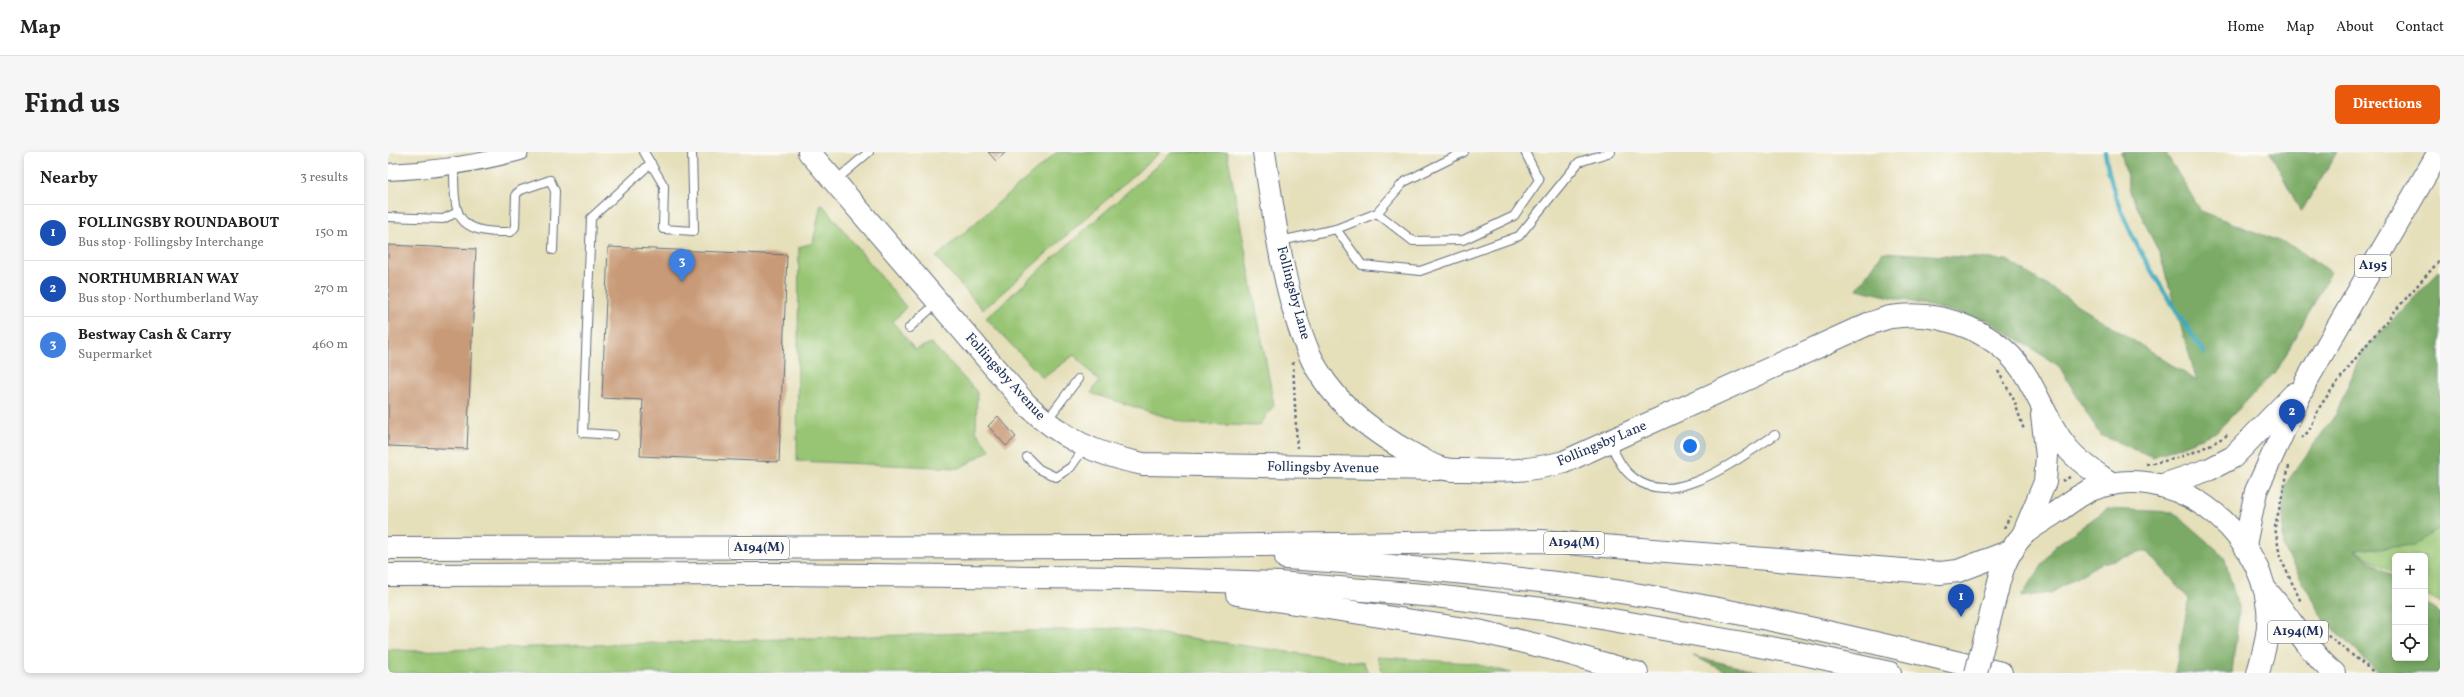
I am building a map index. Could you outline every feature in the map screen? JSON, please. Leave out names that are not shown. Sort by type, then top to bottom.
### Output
[{"type":"main road","name":"Follingsby Avenue","points":[[809,152],[1026,404],[1045,422],[1065,437],[1085,447],[1116,459],[1143,464],[1441,469]]},
{"type":"main road","name":"Follingsby Lane","points":[[1264,152],[1279,242],[1300,329],[1310,354],[1323,377],[1345,405],[1367,425],[1397,446],[1441,469],[1508,472],[1533,470],[1564,462],[1610,443],[1868,324],[1891,317],[1933,317],[1972,329],[1989,338],[2017,364],[2028,378],[2041,406],[2070,452],[2112,484]]},
{"type":"main road","name":"A195","points":[[2245,545],[2256,492],[2307,380],[2440,152]]},
{"type":"main road","name":"A195","points":[[2160,486],[2210,469],[2233,457],[2307,380]]},
{"type":"main road","name":"Follingsby Lane","points":[[1976,673],[2001,574],[2013,538],[2045,482],[2047,456],[2041,406]]},
{"type":"main road","points":[[2013,538],[2090,490],[2112,484],[2134,483],[2160,486],[2188,496],[2212,511],[2230,527],[2245,545],[2265,589],[2269,624],[2266,645],[2258,673]]},
{"type":"main road","name":"A194(M)","points":[[388,548],[1131,547],[1541,541],[1940,573],[1958,571],[2013,538]]},
{"type":"main road","name":"A194(M)","points":[[1131,547],[1352,562],[1566,584],[1704,607],[1835,633],[2001,673]]},
{"type":"main road","name":"A194(M)","points":[[388,575],[780,574],[1125,578],[1287,584],[1434,596],[1567,612],[1791,651],[1890,673]]},
{"type":"main road","name":"A194(M)","points":[[1125,578],[1478,631],[1549,648],[1637,673]]},
{"type":"main road","name":"A194(M)","points":[[2265,589],[2282,606],[2324,665],[2334,673]]},
{"type":"street","points":[[388,172],[454,167],[520,152]]},
{"type":"lane","points":[[644,152],[664,186],[663,229],[694,231],[692,152]]},
{"type":"lane","points":[[834,181],[870,152]]},
{"type":"lane","points":[[1279,242],[1336,229],[1377,213],[1404,182],[1464,152]]},
{"type":"lane","points":[[1377,213],[1413,241],[1463,240],[1514,216],[1539,180],[1525,152]]},
{"type":"lane","points":[[1336,229],[1362,265],[1420,271],[1519,236],[1579,162],[1611,152]]},
{"type":"lane","points":[[614,435],[583,433],[591,218],[651,163]]},
{"type":"lane","points":[[454,167],[454,196],[458,212],[468,226],[478,231],[511,232],[515,227],[516,194],[520,190],[550,180],[554,191],[553,250]]},
{"type":"lane","points":[[388,217],[443,219],[458,212]]},
{"type":"lane","points":[[908,328],[938,302]]},
{"type":"lane","points":[[1045,422],[1078,379]]},
{"type":"lane","points":[[1610,443],[1624,469],[1633,478],[1644,485],[1660,488],[1690,484],[1705,478],[1775,436]]},
{"type":"lane","points":[[1027,457],[1039,469],[1056,477],[1071,467],[1085,447]]},
{"type":"path","points":[[2296,440],[2308,433],[2319,407],[2347,367],[2440,260]]},
{"type":"path","points":[[1292,354],[1298,448]]},
{"type":"path","points":[[1994,367],[2014,400],[2026,436]]},
{"type":"path","points":[[2140,464],[2178,459],[2207,448],[2230,432]]},
{"type":"path","points":[[2290,459],[2275,527],[2280,557],[2306,609]]},
{"type":"path","points":[[2045,482],[2058,483],[2081,472],[2087,464]]},
{"type":"path","points":[[2011,512],[2013,538]]},
{"type":"path","points":[[2319,627],[2362,665],[2375,673]]},
{"type":"green space","points":[[1057,152],[1160,152],[983,310],[936,257]]},
{"type":"green space","points":[[1172,152],[1227,152],[1274,405],[1259,426],[1188,424],[1091,393],[1099,381],[1074,355],[1043,378],[986,318]]},
{"type":"green space","points":[[2121,152],[2165,152],[2201,211],[2294,247],[2331,272],[2278,369],[2216,432],[2153,457],[2100,435],[2059,366],[1988,320],[1857,289],[1883,252],[2007,260],[2197,381],[2160,255],[2131,194]]},
{"type":"green space","points":[[2270,152],[2337,152],[2301,212]]},
{"type":"green space","points":[[821,203],[906,307],[893,322],[915,350],[931,343],[977,392],[976,431],[990,450],[960,468],[797,461],[799,247],[813,243]]},
{"type":"green space","points":[[2440,271],[2440,527],[2414,545],[2355,550],[2392,578],[2392,661],[2428,661],[2428,605],[2440,614],[2440,673],[2379,673],[2325,621],[2283,547],[2284,486],[2336,414],[2362,352]]},
{"type":"green space","points":[[2440,390],[2440,604],[2428,596],[2428,553],[2392,553],[2392,573],[2355,550]]},
{"type":"green space","points":[[2107,509],[2173,512],[2224,556],[2239,611],[2232,673],[2175,673],[2189,599],[2147,551],[2099,564],[2051,593],[2021,597],[2055,546]]},
{"type":"green space","points":[[1121,628],[1364,663],[1368,673],[388,673],[388,649],[412,651]]},
{"type":"green space","points":[[1693,656],[1764,673],[1729,673]]},
{"type":"green space","points":[[1377,657],[1471,663],[1511,673],[1383,673]]},
{"type":"building","points":[[988,152],[1004,152],[1005,153],[996,161]]},
{"type":"building","points":[[388,245],[476,249],[467,449],[388,446]]},
{"type":"building","points":[[608,247],[787,255],[779,462],[640,456],[643,400],[602,398]]},
{"type":"building","points":[[998,416],[1016,437],[1006,446],[988,426]]},
{"type":"waterway","points":[[2105,152],[2111,180],[2119,206],[2131,232],[2158,282],[2204,353]]},
{"type":"place","name":"Bestway Cash & Carry","points":[[682,282]]},
{"type":"place","name":"NORTHUMBRIAN WAY","points":[[2292,432]]},
{"type":"place","name":"FOLLINGSBY ROUNDABOUT","points":[[1961,617]]}]
